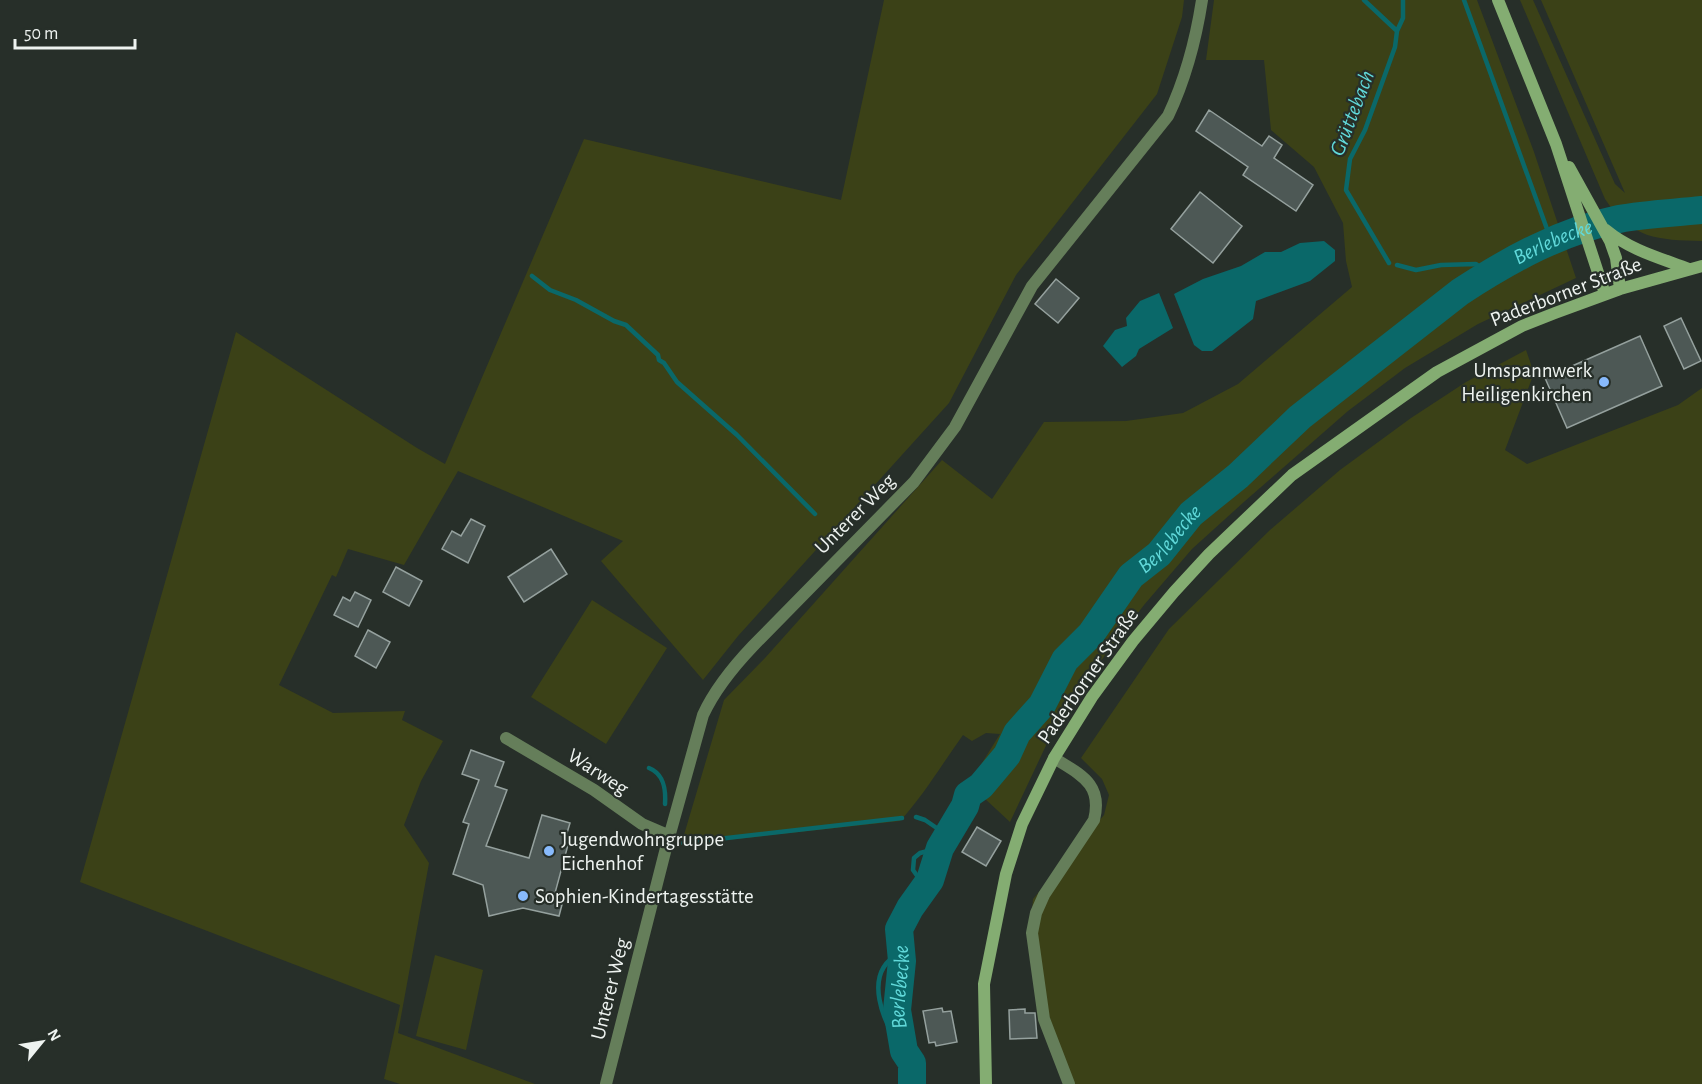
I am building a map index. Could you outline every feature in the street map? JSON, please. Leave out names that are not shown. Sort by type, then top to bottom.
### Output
[{"type":"main road","points":[[1498,0],[1556,144],[1605,294]]},
{"type":"main road","points":[[1556,144],[1602,227],[1614,240],[1689,269]]},
{"type":"main road","points":[[1614,240],[1620,289]]},
{"type":"main road","name":"Paderborner Straße","points":[[986,1084],[984,984],[1006,874],[1022,824],[1054,758],[1092,697],[1133,640],[1174,592],[1209,554],[1292,475],[1437,372],[1522,326],[1620,289],[1702,266]]},
{"type":"street","name":"Unterer Weg","points":[[606,1084],[703,716],[718,688],[753,646],[914,482],[955,427],[1032,286],[1168,116],[1178,96],[1199,22],[1202,0]]},
{"type":"street","name":"Warweg","points":[[506,738],[594,790],[642,824],[670,836]]},
{"type":"street","points":[[1054,758],[1089,781],[1096,799],[1094,820],[1044,895],[1036,913],[1032,933],[1044,1019],[1069,1084]]},
{"type":"green space","points":[[884,0],[1184,0],[1182,17],[1157,94],[1016,275],[949,403],[738,636],[703,680],[601,561],[623,541],[458,471],[404,565],[348,549],[336,577],[332,575],[279,685],[333,713],[405,711],[402,720],[443,741],[421,781],[404,825],[429,863],[398,1033],[535,1084],[400,1084],[384,1079],[400,1005],[80,882],[236,332],[445,464],[584,139],[841,200]]},
{"type":"green space","points":[[1214,0],[1477,0],[1534,152],[1576,278],[1478,324],[1405,368],[1348,411],[1192,549],[1144,605],[1090,675],[1050,737],[1010,822],[969,784],[1000,734],[986,733],[972,741],[963,735],[925,790],[900,821],[681,845],[724,700],[765,658],[942,460],[992,499],[1044,422],[1126,421],[1183,413],[1238,384],[1352,287],[1346,261],[1343,223],[1314,167],[1271,130],[1264,60],[1206,60]]},
{"type":"green space","points":[[1520,0],[1533,0],[1615,184],[1625,193],[1541,0],[1702,0],[1702,241],[1672,240],[1647,235],[1625,222],[1605,199]]},
{"type":"green space","points":[[1526,350],[1534,373],[1505,450],[1527,464],[1678,405],[1702,388],[1702,1084],[1070,1084],[1045,1002],[1030,934],[1033,899],[1104,815],[1109,795],[1102,779],[1081,758],[1169,629],[1270,530],[1340,470],[1411,418],[1466,382]]},
{"type":"green space","points":[[592,600],[667,648],[606,744],[531,697]]},
{"type":"green space","points":[[435,955],[483,970],[466,1050],[416,1036]]},
{"type":"water","points":[[1324,241],[1335,250],[1335,261],[1310,281],[1256,301],[1253,319],[1212,351],[1202,351],[1194,345],[1174,294],[1203,279],[1241,266],[1265,252],[1281,252],[1300,243]]},
{"type":"water","points":[[1159,293],[1173,328],[1139,349],[1136,356],[1122,367],[1103,346],[1115,330],[1127,326],[1126,318],[1140,301]]},
{"type":"building","points":[[1209,110],[1262,146],[1269,136],[1282,145],[1274,158],[1313,185],[1296,211],[1243,175],[1248,167],[1196,131]]},
{"type":"building","points":[[1200,192],[1242,226],[1213,263],[1171,229]]},
{"type":"building","points":[[1056,279],[1079,298],[1058,323],[1035,304]]},
{"type":"building","points":[[1681,318],[1701,361],[1684,369],[1664,326]]},
{"type":"building","name":"Umspannwerk Heiligenkirchen","points":[[1640,336],[1662,386],[1567,428],[1545,378]]},
{"type":"building","points":[[471,519],[485,526],[468,563],[442,549],[452,531],[461,536]]},
{"type":"building","points":[[551,549],[567,574],[524,602],[508,577]]},
{"type":"building","points":[[396,567],[422,581],[409,606],[383,592]]},
{"type":"building","points":[[355,592],[371,600],[358,627],[334,615],[343,597],[350,601]]},
{"type":"building","points":[[368,630],[390,642],[376,668],[355,656]]},
{"type":"building","points":[[471,750],[504,762],[495,786],[507,790],[486,846],[529,858],[542,815],[570,823],[564,843],[568,845],[555,893],[564,897],[559,916],[523,908],[489,916],[483,885],[453,874],[469,824],[463,822],[479,780],[462,774]]},
{"type":"building","points":[[977,827],[1001,841],[986,866],[962,852]]},
{"type":"building","points":[[942,1008],[943,1012],[951,1011],[957,1042],[936,1046],[935,1042],[929,1043],[923,1011]]},
{"type":"building","points":[[1025,1009],[1025,1013],[1035,1013],[1037,1038],[1010,1039],[1009,1010]]},
{"type":"waterway","points":[[1364,0],[1397,31]]},
{"type":"waterway","name":"Grüttebach","points":[[1389,263],[1346,190],[1350,159],[1365,130],[1395,47],[1397,31],[1403,18],[1403,0]]},
{"type":"waterway","points":[[1464,0],[1551,240]]},
{"type":"waterway","name":"Berlebecke","points":[[912,1084],[912,1063],[904,1051],[897,1010],[902,961],[899,929],[910,908],[930,880],[940,848],[965,806],[968,795],[981,786],[1007,755],[1017,733],[1042,705],[1065,660],[1091,634],[1131,576],[1159,554],[1191,514],[1238,476],[1300,417],[1460,292],[1536,248],[1577,231],[1619,219],[1702,210]]},
{"type":"waterway","name":"Grüttebach","points":[[1397,265],[1416,270],[1441,265],[1476,264],[1488,273]]},
{"type":"waterway","points":[[532,276],[550,290],[626,325],[658,355],[659,360],[664,363],[677,382],[737,435],[815,514]]},
{"type":"waterway","points":[[649,768],[661,778],[665,804]]},
{"type":"waterway","points":[[916,817],[925,820],[947,835]]},
{"type":"waterway","points":[[683,843],[902,818]]},
{"type":"waterway","points":[[925,887],[913,870],[914,858],[920,853],[940,848]]},
{"type":"waterway","points":[[900,953],[888,962],[881,973],[878,986],[883,1014],[904,1051]]},
{"type":"place","name":"Umspannwerk Heiligenkirchen","points":[[1604,382]]},
{"type":"place","name":"Jugendwohngruppe Eichenhof","points":[[549,851]]},
{"type":"place","name":"Sophien-Kindertagesstätte","points":[[523,896]]}]
